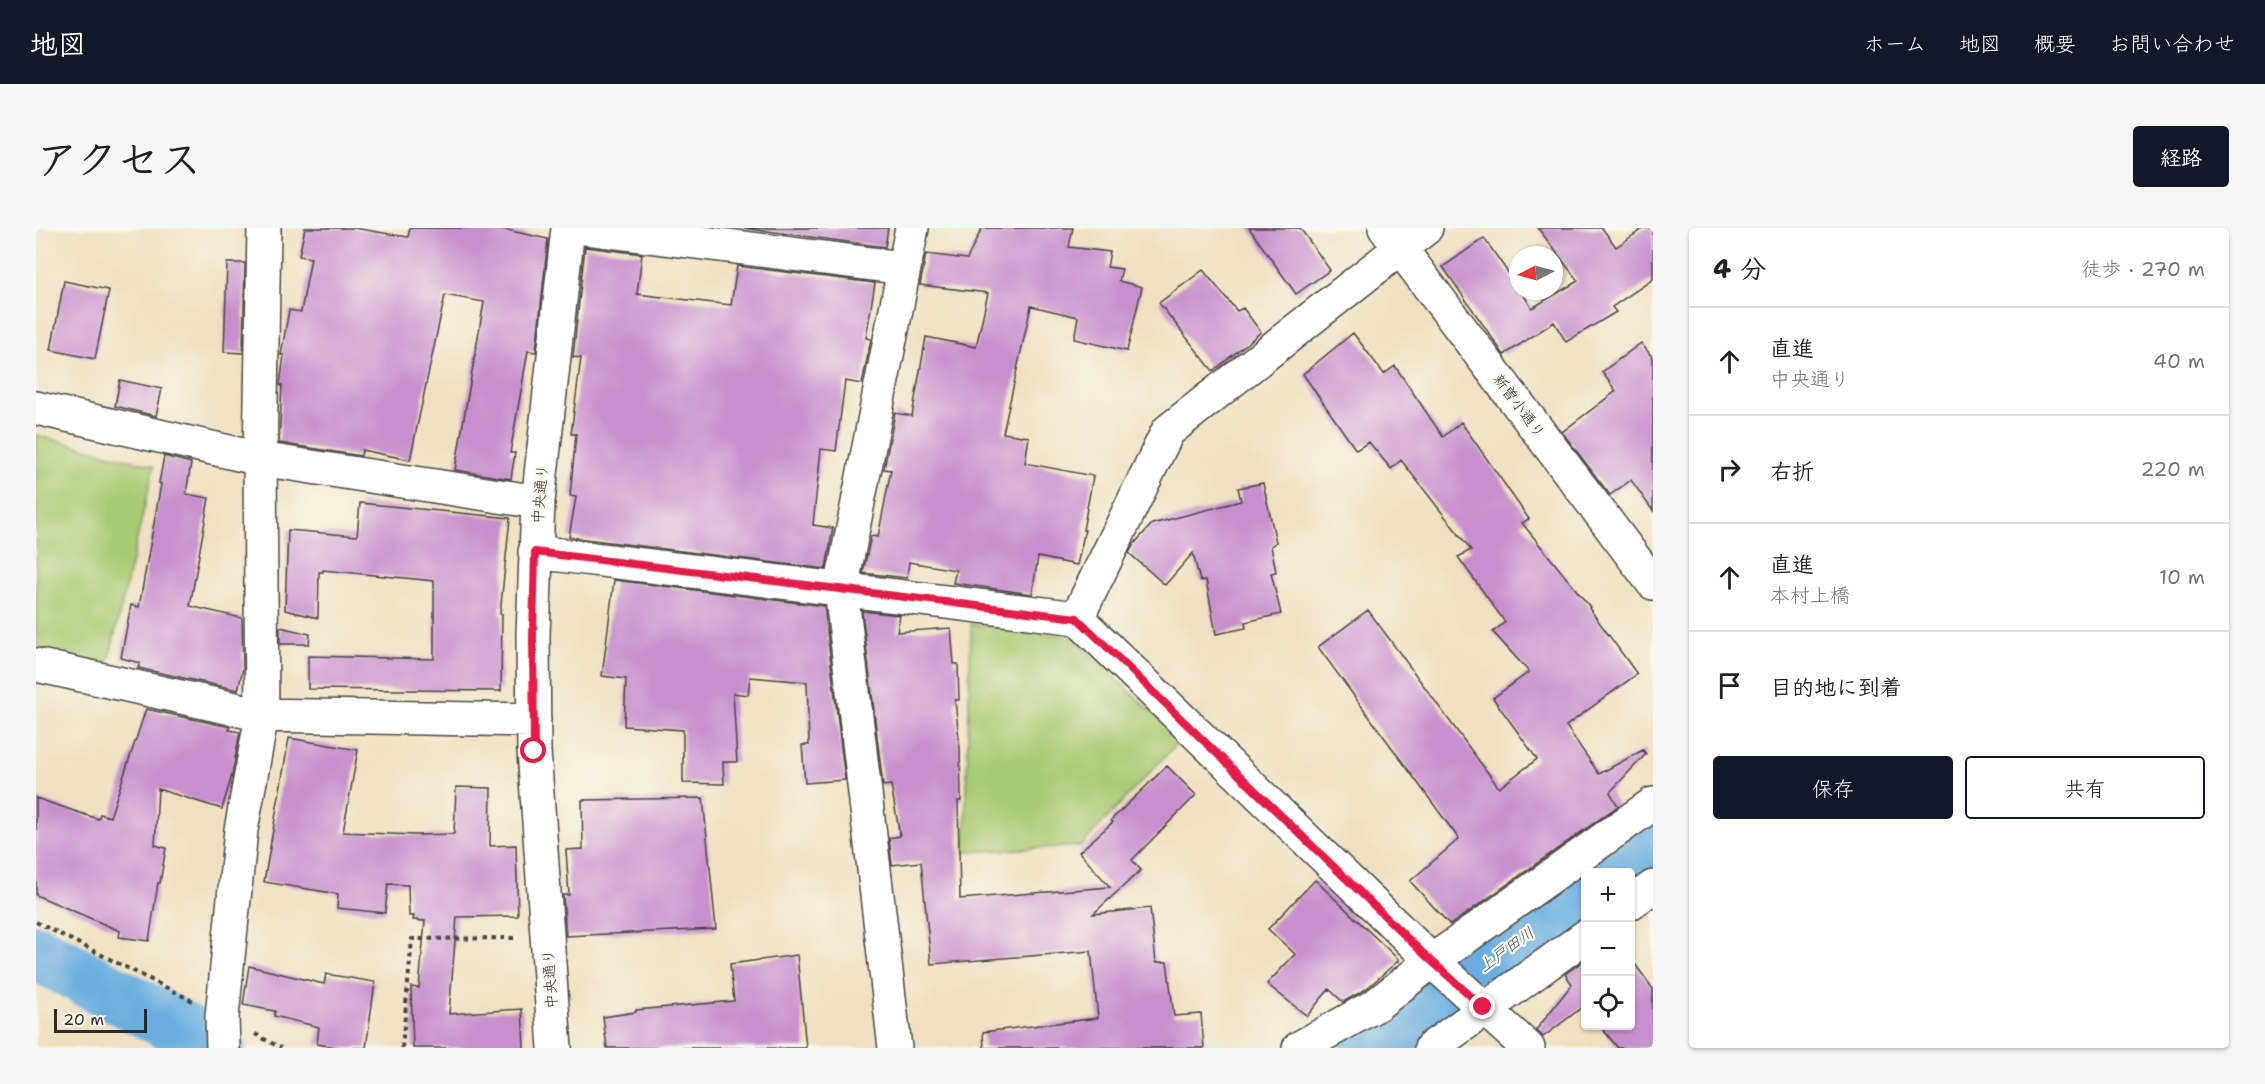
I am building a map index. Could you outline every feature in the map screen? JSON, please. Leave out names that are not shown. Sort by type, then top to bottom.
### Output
[{"type":"street","points":[[223,1031],[241,830],[262,715],[260,459],[264,228]]},
{"type":"street","name":"中央通り","points":[[555,1048],[534,720],[535,552],[538,502],[568,228]]},
{"type":"street","points":[[584,228],[904,268]]},
{"type":"street","points":[[895,1048],[841,589],[912,228]]},
{"type":"street","points":[[1077,618],[1168,431],[1393,238],[1426,228]]},
{"type":"street","name":"新曽小通り","points":[[1393,238],[1653,583]]},
{"type":"street","points":[[36,408],[260,459],[538,502]]},
{"type":"street","points":[[535,552],[1077,618],[1433,962],[1528,1048]]},
{"type":"street","points":[[36,665],[262,715],[534,720]]},
{"type":"street","points":[[1299,1048],[1376,1005],[1653,804]]},
{"type":"street","points":[[1635,900],[1653,887]]},
{"type":"street","points":[[1431,1048],[1483,1008],[1581,939]]},
{"type":"path","points":[[36,922],[223,1031],[281,1048]]},
{"type":"path","points":[[402,1048],[412,939],[547,938]]},
{"type":"green space","points":[[36,435],[154,466],[106,672],[36,653]]},
{"type":"green space","points":[[971,624],[1070,636],[1181,739],[1081,846],[965,852]]},
{"type":"building","points":[[305,228],[354,228],[408,237],[410,228],[498,228],[548,239],[536,352],[528,351],[510,453],[515,453],[511,479],[455,470],[484,302],[445,295],[410,460],[362,450],[361,456],[279,443],[282,385],[280,385],[284,355],[281,355],[289,310],[301,312],[311,258],[299,256]]},
{"type":"building","points":[[743,228],[888,228],[885,247]]},
{"type":"building","points":[[982,228],[1073,228],[1069,247],[1110,252],[1107,267],[1122,269],[1119,281],[1142,287],[1127,351],[1074,339],[1078,317],[1031,306],[1003,433],[1029,437],[1025,463],[1093,476],[1077,565],[1038,557],[1032,594],[953,583],[956,570],[909,562],[907,578],[863,573],[871,536],[878,537],[891,470],[884,469],[895,413],[912,416],[926,337],[976,347],[988,293],[920,285],[926,254],[967,259]]},
{"type":"building","points":[[1249,228],[1300,228],[1330,270],[1296,294]]},
{"type":"building","points":[[1538,228],[1602,228],[1616,247],[1644,228],[1653,228],[1653,279],[1612,307],[1616,312],[1566,342],[1554,322],[1504,355],[1443,267],[1484,238],[1509,274],[1509,300],[1527,300],[1532,308],[1546,300],[1563,300],[1563,290],[1578,281],[1563,261],[1563,246],[1552,246]]},
{"type":"building","points":[[585,247],[642,254],[637,294],[731,305],[737,266],[875,283],[866,338],[871,339],[862,384],[845,381],[836,451],[821,449],[813,525],[833,528],[826,569],[569,537],[576,497],[570,496],[576,434],[571,434],[581,358],[573,357]]},
{"type":"building","points":[[227,263],[245,263],[243,353],[224,352]]},
{"type":"building","points":[[1203,270],[1237,311],[1243,308],[1261,332],[1213,371],[1159,303]]},
{"type":"building","points":[[64,281],[109,290],[95,359],[51,350]]},
{"type":"building","points":[[1353,333],[1384,374],[1395,366],[1443,437],[1461,422],[1529,519],[1522,523],[1590,607],[1637,674],[1566,726],[1599,774],[1643,750],[1646,754],[1610,792],[1618,806],[1450,925],[1410,881],[1459,839],[1318,647],[1368,610],[1499,788],[1537,759],[1493,698],[1529,672],[1493,632],[1505,622],[1458,557],[1471,550],[1401,460],[1391,469],[1369,442],[1356,450],[1303,374]]},
{"type":"building","points":[[1641,343],[1653,358],[1653,511],[1631,480],[1610,495],[1562,432],[1616,391],[1602,372]]},
{"type":"building","points":[[120,380],[162,389],[156,416],[115,406]]},
{"type":"building","points":[[164,456],[191,463],[186,494],[209,498],[190,606],[242,618],[243,669],[238,690],[138,668],[140,663],[121,658],[131,605],[139,607]]},
{"type":"building","points":[[1263,483],[1276,542],[1271,546],[1276,572],[1271,573],[1281,614],[1245,622],[1246,628],[1216,634],[1206,580],[1200,581],[1193,553],[1165,585],[1129,553],[1152,524],[1241,501],[1238,488]]},
{"type":"building","points":[[360,503],[510,518],[500,614],[502,614],[501,691],[308,689],[308,656],[434,659],[434,581],[323,570],[319,572],[318,618],[285,610],[288,530],[357,536]]},
{"type":"building","points":[[614,580],[824,606],[845,780],[805,783],[802,745],[809,745],[807,682],[750,677],[748,695],[733,693],[737,762],[723,762],[724,784],[683,783],[683,730],[624,726],[626,679],[602,676]]},
{"type":"building","points":[[862,611],[900,615],[897,632],[951,628],[954,664],[958,664],[959,700],[955,700],[960,749],[961,801],[958,801],[960,899],[1110,887],[1079,852],[1113,822],[1111,820],[1167,766],[1196,795],[1132,860],[1141,870],[1093,914],[1150,908],[1156,962],[1167,962],[1174,1016],[1201,1014],[1204,1048],[984,1048],[983,1032],[1098,1018],[1091,951],[931,964],[921,862],[892,865],[889,838],[900,836],[891,785],[883,786]]},
{"type":"building","points":[[280,627],[310,634],[309,644],[280,644]]},
{"type":"building","points":[[146,709],[230,727],[229,730],[240,732],[232,775],[222,809],[158,789],[155,845],[166,848],[149,941],[119,937],[120,931],[36,895],[36,798],[98,819],[100,814],[110,817]]},
{"type":"building","points":[[289,738],[358,750],[343,832],[454,834],[456,787],[491,788],[490,846],[516,845],[518,916],[457,917],[449,1014],[522,1009],[524,1048],[413,1048],[411,987],[419,988],[425,921],[413,920],[414,916],[409,916],[408,885],[388,884],[385,913],[337,908],[338,894],[264,882]]},
{"type":"building","points":[[703,798],[716,929],[566,936],[563,895],[569,895],[566,850],[583,849],[582,800]]},
{"type":"building","points":[[1315,880],[1399,960],[1366,989],[1343,1002],[1329,989],[1307,1016],[1267,984],[1295,954],[1268,929]]},
{"type":"building","points":[[797,955],[806,1048],[607,1048],[603,1017],[636,1012],[636,1010],[734,1001],[730,964]]},
{"type":"building","points":[[1581,963],[1581,1008],[1543,1037],[1536,1030],[1572,984],[1565,974]]},
{"type":"building","points":[[1635,964],[1653,989],[1653,1048],[1618,1048],[1603,1030],[1635,1030]]},
{"type":"building","points":[[249,966],[324,984],[326,974],[375,982],[366,1048],[342,1048],[317,1044],[319,1027],[274,1016],[275,1011],[243,1005]]},
{"type":"waterway","name":"上戸田川","points":[[1619,868],[1653,843]]},
{"type":"waterway","name":"上戸田川","points":[[1368,1048],[1387,1037],[1581,897]]},
{"type":"waterway","name":"上戸田川","points":[[36,952],[217,1048]]},
{"type":"route","points":[[534,751],[535,552],[1077,618],[1426,956],[1483,1007]]}]
